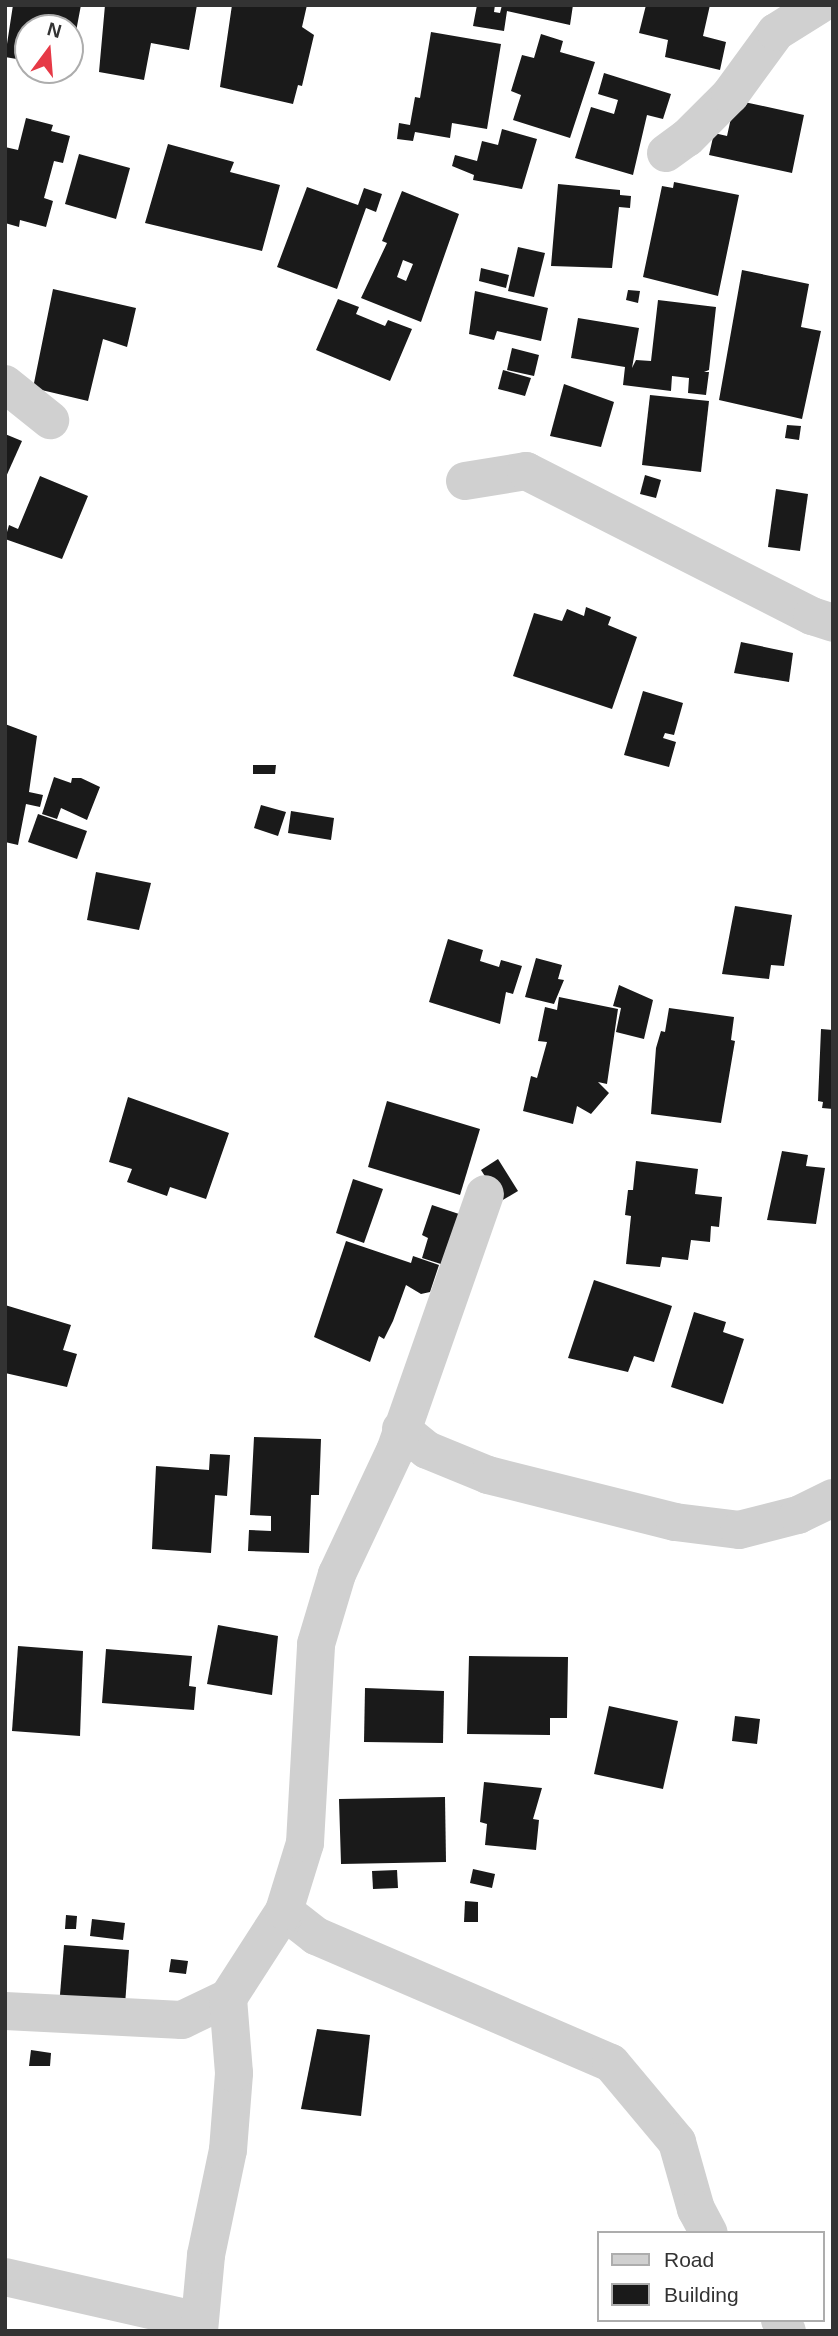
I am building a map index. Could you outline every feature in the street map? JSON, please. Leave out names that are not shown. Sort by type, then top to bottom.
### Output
[{"type":"street","points":[[666,153],[730,95],[776,32],[819,5]]},
{"type":"street","points":[[5,384],[50,420]]},
{"type":"street","points":[[465,481],[526,471],[812,616],[833,623]]},
{"type":"street","points":[[5,2011],[183,2021],[228,1998],[284,1911],[305,1843],[316,1644],[337,1574],[401,1429],[485,1194]]},
{"type":"street","points":[[401,1429],[427,1450],[488,1475],[674,1522],[739,1530],[799,1515],[833,1498]]},
{"type":"street","points":[[284,1911],[316,1936],[611,2063],[677,2142],[696,2209],[708,2231]]},
{"type":"street","points":[[5,2277],[198,2326],[228,2150],[234,2073],[228,1998]]},
{"type":"building","points":[[13,5],[81,5],[79,14],[14,14],[14,59],[5,57]]},
{"type":"building","points":[[105,5],[197,5],[189,50],[151,43],[144,80],[99,72]]},
{"type":"building","points":[[232,5],[307,5],[302,27],[314,35],[302,86],[298,85],[293,104],[220,87]]},
{"type":"building","points":[[477,5],[495,5],[494,12],[500,13],[502,5],[573,5],[570,25],[507,11],[504,31],[473,26]]},
{"type":"building","points":[[646,5],[710,5],[703,36],[726,42],[720,70],[665,57],[668,40],[639,33]]},
{"type":"building","points":[[431,32],[501,44],[487,129],[452,123],[450,138],[415,132],[413,141],[397,139],[399,123],[410,125],[415,97],[420,98]]},
{"type":"building","points":[[541,34],[563,41],[560,52],[595,62],[570,138],[513,120],[521,95],[511,91],[522,55],[534,58]]},
{"type":"building","points":[[604,73],[671,94],[663,119],[647,115],[633,175],[575,158],[591,107],[614,114],[618,100],[598,94]]},
{"type":"building","points":[[735,100],[804,115],[792,173],[709,155],[714,133],[727,136]]},
{"type":"building","points":[[26,118],[53,125],[51,131],[70,136],[63,163],[54,161],[44,198],[53,201],[46,227],[20,220],[19,227],[5,223],[5,147],[18,150]]},
{"type":"building","points":[[502,129],[537,139],[522,189],[473,180],[474,175],[452,166],[455,155],[477,161],[482,141],[498,145]]},
{"type":"building","points":[[168,144],[234,162],[230,172],[280,185],[262,251],[145,223]]},
{"type":"building","points":[[79,154],[130,168],[116,219],[65,204]]},
{"type":"building","points":[[674,182],[739,195],[718,296],[643,277],[662,186],[673,188]]},
{"type":"building","points":[[558,184],[620,190],[620,195],[631,196],[630,208],[619,207],[612,268],[551,266]]},
{"type":"building","points":[[307,187],[358,205],[364,188],[382,194],[376,212],[366,208],[337,289],[277,267]]},
{"type":"building","points":[[402,191],[459,214],[421,322],[361,298],[387,243],[382,241]],"holes":[[[403,260],[413,264],[406,281],[397,277]]]},
{"type":"building","points":[[518,247],[545,253],[534,297],[508,291]]},
{"type":"building","points":[[481,268],[509,275],[506,288],[479,281]]},
{"type":"building","points":[[742,270],[809,284],[801,327],[821,331],[802,419],[719,400]]},
{"type":"building","points":[[53,289],[136,308],[127,347],[103,339],[88,401],[33,388]]},
{"type":"building","points":[[628,290],[640,291],[638,303],[626,300]]},
{"type":"building","points":[[475,291],[548,308],[541,341],[497,331],[494,340],[469,334]]},
{"type":"building","points":[[338,299],[359,307],[356,314],[385,326],[388,320],[412,329],[390,381],[316,350]]},
{"type":"building","points":[[658,300],[716,307],[709,370],[704,372],[709,372],[706,395],[688,393],[689,378],[672,376],[671,391],[623,385],[625,367],[571,358],[578,318],[639,328],[632,368],[636,360],[651,361]]},
{"type":"building","points":[[512,348],[539,355],[534,376],[507,370]]},
{"type":"building","points":[[503,370],[531,378],[525,396],[498,389]]},
{"type":"building","points":[[564,384],[614,402],[601,447],[550,436]]},
{"type":"building","points":[[650,395],[709,401],[701,472],[642,465]]},
{"type":"building","points":[[787,425],[801,426],[799,440],[785,438]]},
{"type":"building","points":[[5,434],[22,441],[5,479]]},
{"type":"building","points":[[645,475],[661,480],[656,498],[640,494]]},
{"type":"building","points":[[40,476],[88,496],[62,559],[5,539],[9,525],[18,529]]},
{"type":"building","points":[[776,489],[808,494],[800,551],[768,547]]},
{"type":"building","points":[[586,607],[611,617],[608,625],[637,637],[612,709],[513,676],[534,613],[562,621],[567,609],[584,616]]},
{"type":"building","points":[[741,642],[793,653],[789,682],[734,673]]},
{"type":"building","points":[[643,691],[683,703],[674,735],[665,733],[663,738],[676,742],[669,767],[624,755]]},
{"type":"building","points":[[5,724],[37,736],[29,792],[43,795],[40,807],[26,804],[18,845],[5,842]]},
{"type":"building","points":[[253,765],[276,765],[275,774],[253,774]]},
{"type":"building","points":[[54,777],[71,783],[72,778],[81,778],[100,787],[87,820],[61,808],[57,819],[42,814]]},
{"type":"building","points":[[261,805],[286,812],[278,836],[254,828]]},
{"type":"building","points":[[291,811],[334,818],[331,840],[288,833]]},
{"type":"building","points":[[38,814],[87,831],[77,859],[28,842]]},
{"type":"building","points":[[96,872],[151,883],[139,930],[87,920]]},
{"type":"building","points":[[735,906],[792,915],[784,966],[771,965],[769,979],[722,974]]},
{"type":"building","points":[[448,939],[483,950],[480,961],[499,967],[501,960],[522,966],[513,994],[506,992],[500,1024],[429,1002]]},
{"type":"building","points":[[536,958],[562,965],[558,979],[564,980],[554,1004],[525,997]]},
{"type":"building","points":[[619,985],[653,1000],[644,1039],[616,1032],[621,1008],[613,1006]]},
{"type":"building","points":[[559,997],[618,1009],[607,1084],[598,1082],[609,1093],[591,1114],[577,1106],[573,1124],[523,1111],[531,1076],[537,1078],[547,1042],[538,1041],[545,1007],[557,1010]]},
{"type":"building","points":[[669,1008],[734,1017],[731,1040],[735,1041],[721,1123],[651,1114],[656,1048],[661,1031],[665,1032]]},
{"type":"building","points":[[821,1029],[833,1030],[833,1109],[822,1108],[823,1102],[818,1101]]},
{"type":"building","points":[[128,1097],[229,1133],[206,1199],[170,1187],[167,1196],[127,1182],[132,1169],[109,1162]]},
{"type":"building","points":[[387,1101],[480,1129],[460,1195],[368,1167]]},
{"type":"building","points":[[782,1151],[808,1155],[806,1166],[825,1168],[816,1224],[767,1220]]},
{"type":"building","points":[[498,1159],[518,1191],[501,1201],[481,1170]]},
{"type":"building","points":[[636,1161],[698,1169],[695,1194],[722,1197],[719,1227],[711,1226],[710,1242],[691,1240],[688,1260],[662,1257],[660,1267],[626,1264],[631,1216],[625,1215],[628,1190],[633,1190]]},
{"type":"building","points":[[353,1179],[383,1189],[364,1243],[336,1233]]},
{"type":"building","points":[[432,1205],[462,1215],[444,1265],[422,1258],[428,1238],[422,1235]]},
{"type":"building","points":[[346,1241],[411,1263],[413,1256],[439,1265],[430,1292],[421,1294],[406,1285],[393,1321],[384,1339],[379,1336],[370,1362],[314,1337]]},
{"type":"building","points":[[594,1280],[672,1306],[654,1362],[634,1356],[628,1372],[568,1358]]},
{"type":"building","points":[[5,1305],[71,1325],[63,1350],[77,1354],[67,1387],[5,1373]]},
{"type":"building","points":[[694,1312],[726,1322],[723,1332],[744,1339],[723,1404],[671,1387]]},
{"type":"building","points":[[254,1437],[321,1439],[319,1495],[311,1495],[309,1553],[248,1551],[249,1530],[271,1531],[271,1516],[250,1515]]},
{"type":"building","points":[[210,1454],[230,1455],[227,1496],[215,1495],[211,1553],[152,1549],[156,1466],[209,1470]]},
{"type":"building","points":[[218,1625],[278,1636],[272,1695],[207,1684]]},
{"type":"building","points":[[18,1646],[83,1651],[80,1736],[12,1731]]},
{"type":"building","points":[[106,1649],[192,1656],[189,1686],[196,1687],[194,1710],[102,1703]]},
{"type":"building","points":[[469,1656],[568,1657],[567,1718],[550,1718],[550,1735],[467,1734]]},
{"type":"building","points":[[365,1688],[444,1691],[443,1743],[364,1742]]},
{"type":"building","points":[[609,1706],[678,1721],[663,1789],[594,1774]]},
{"type":"building","points":[[735,1716],[760,1719],[757,1744],[732,1741]]},
{"type":"building","points":[[484,1782],[542,1788],[533,1819],[539,1820],[536,1850],[485,1845],[487,1824],[480,1822]]},
{"type":"building","points":[[445,1797],[446,1862],[341,1864],[339,1799]]},
{"type":"building","points":[[473,1869],[495,1874],[492,1888],[470,1883]]},
{"type":"building","points":[[397,1870],[398,1888],[373,1889],[372,1871]]},
{"type":"building","points":[[465,1901],[478,1902],[478,1922],[464,1922]]},
{"type":"building","points":[[66,1915],[77,1916],[76,1929],[65,1929]]},
{"type":"building","points":[[92,1919],[125,1923],[123,1940],[90,1936]]},
{"type":"building","points":[[64,1945],[129,1950],[125,2005],[59,2007]]},
{"type":"building","points":[[171,1959],[188,1961],[186,1974],[169,1972]]},
{"type":"building","points":[[317,2029],[370,2035],[361,2116],[301,2109]]},
{"type":"building","points":[[31,2050],[51,2053],[50,2066],[29,2066]]}]
